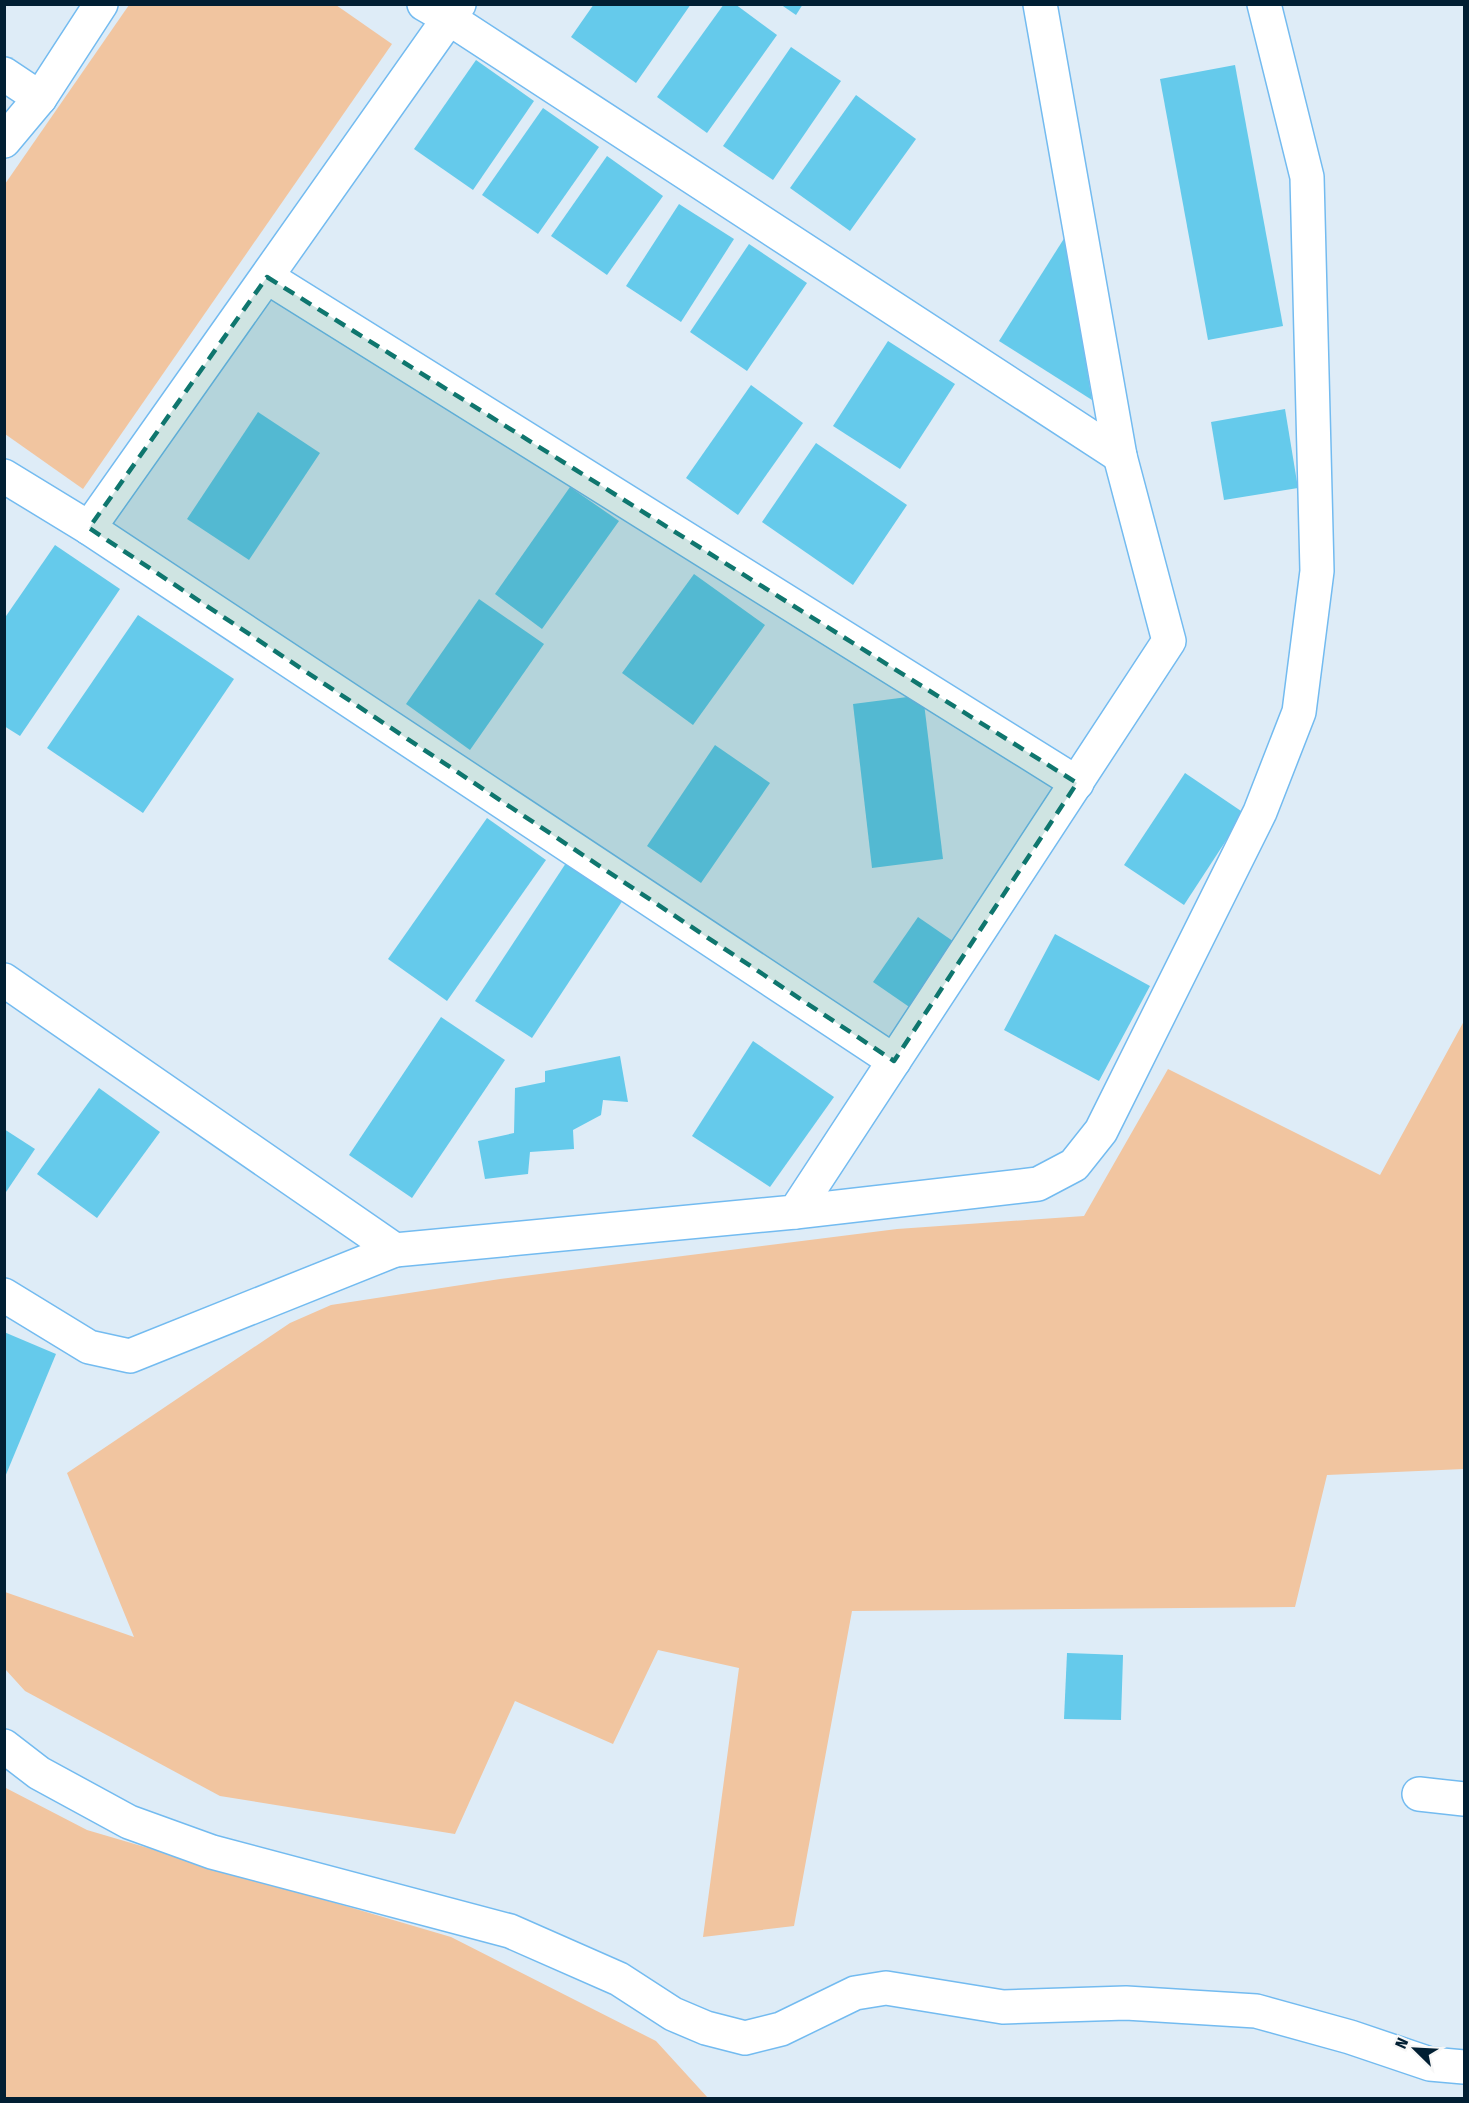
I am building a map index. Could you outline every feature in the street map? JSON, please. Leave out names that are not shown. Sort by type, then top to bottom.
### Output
[{"type":"street","points":[[4,141],[40,98],[101,4]]},
{"type":"street","points":[[795,1212],[1168,641],[1120,456],[1040,4]]},
{"type":"street","points":[[4,1295],[90,1347],[130,1356],[395,1250],[795,1212],[1038,1184],[1074,1165],[1101,1131],[1260,812],[1299,712],[1317,571],[1307,177],[1264,4]]},
{"type":"street","points":[[89,528],[267,277],[445,9],[1120,456]]},
{"type":"street","points":[[4,74],[40,98]]},
{"type":"street","points":[[267,277],[1077,783]]},
{"type":"street","points":[[4,476],[89,528],[894,1061]]},
{"type":"street","points":[[4,980],[395,1250]]},
{"type":"street","points":[[4,1746],[39,1773],[129,1822],[212,1852],[510,1931],[619,1979],[674,2014],[706,2028],[745,2038],[781,2029],[855,1993],[886,1988],[1003,2007],[1126,2003],[1256,2011],[1350,2037],[1430,2064],[1464,2067]]},
{"type":"street","points":[[1419,1794],[1464,1799]]},
{"type":"highlighted area","points":[[267,277],[1077,783],[894,1061],[89,528]]},
{"type":"shaded area","points":[[129,5],[336,5],[392,44],[83,489],[5,434],[5,184]]},
{"type":"shaded area","points":[[1464,1021],[1464,1469],[1327,1475],[1295,1607],[852,1611],[794,1926],[703,1937],[739,1668],[658,1650],[613,1744],[515,1701],[455,1834],[220,1796],[25,1691],[5,1669],[5,1592],[134,1637],[67,1473],[290,1323],[331,1305],[500,1279],[897,1229],[1084,1216],[1168,1069],[1380,1175]]},
{"type":"shaded area","points":[[4,1787],[87,1830],[451,1937],[656,2041],[708,2098],[5,2098]]},
{"type":"building","points":[[594,4],[691,4],[636,83],[571,37]]},
{"type":"building","points":[[724,4],[735,4],[777,35],[707,133],[657,97]]},
{"type":"building","points":[[780,4],[803,4],[796,15]]},
{"type":"building","points":[[791,47],[841,81],[773,180],[723,146]]},
{"type":"building","points":[[476,60],[534,101],[473,190],[414,149]]},
{"type":"building","points":[[1235,65],[1283,326],[1208,340],[1160,79]]},
{"type":"building","points":[[856,95],[916,139],[850,231],[790,188]]},
{"type":"building","points":[[543,108],[599,147],[538,234],[482,195]]},
{"type":"building","points":[[607,156],[663,196],[607,275],[551,236]]},
{"type":"building","points":[[679,204],[734,239],[681,322],[626,286]]},
{"type":"building","points":[[1065,237],[1092,400],[999,341]]},
{"type":"building","points":[[749,244],[807,283],[747,371],[690,332]]},
{"type":"building","points":[[888,341],[955,384],[900,469],[833,426]]},
{"type":"building","points":[[751,385],[803,423],[738,515],[686,478]]},
{"type":"building","points":[[1285,409],[1298,488],[1224,500],[1211,422]]},
{"type":"building","points":[[258,412],[320,453],[249,560],[187,519]]},
{"type":"building","points":[[816,443],[907,505],[853,585],[762,522]]},
{"type":"building","points":[[570,487],[619,521],[542,629],[495,594]]},
{"type":"building","points":[[55,545],[120,589],[20,736],[4,726],[4,619]]},
{"type":"building","points":[[694,574],[765,625],[693,725],[622,673]]},
{"type":"building","points":[[479,599],[544,644],[470,750],[406,704]]},
{"type":"building","points":[[138,615],[234,679],[143,813],[47,748]]},
{"type":"building","points":[[923,695],[943,859],[872,868],[853,704]]},
{"type":"building","points":[[715,745],[770,783],[701,883],[647,846]]},
{"type":"building","points":[[1185,773],[1244,813],[1184,905],[1124,865]]},
{"type":"building","points":[[487,818],[546,860],[447,1001],[388,959]]},
{"type":"building","points":[[566,863],[623,900],[532,1038],[475,1001]]},
{"type":"building","points":[[918,917],[963,948],[918,1013],[873,982]]},
{"type":"building","points":[[1055,934],[1150,986],[1099,1081],[1004,1030]]},
{"type":"building","points":[[441,1017],[505,1060],[412,1198],[349,1155]]},
{"type":"building","points":[[753,1041],[834,1097],[770,1187],[692,1136]]},
{"type":"building","points":[[620,1056],[628,1102],[603,1100],[601,1115],[573,1130],[574,1149],[530,1152],[528,1174],[485,1179],[478,1141],[514,1133],[515,1088],[545,1082],[545,1071]]},
{"type":"building","points":[[99,1088],[160,1132],[97,1218],[37,1174]]},
{"type":"building","points":[[4,1129],[35,1149],[4,1195]]},
{"type":"building","points":[[4,1332],[56,1354],[5,1477],[4,1477]]},
{"type":"building","points":[[1067,1653],[1123,1655],[1121,1720],[1064,1719]]}]
